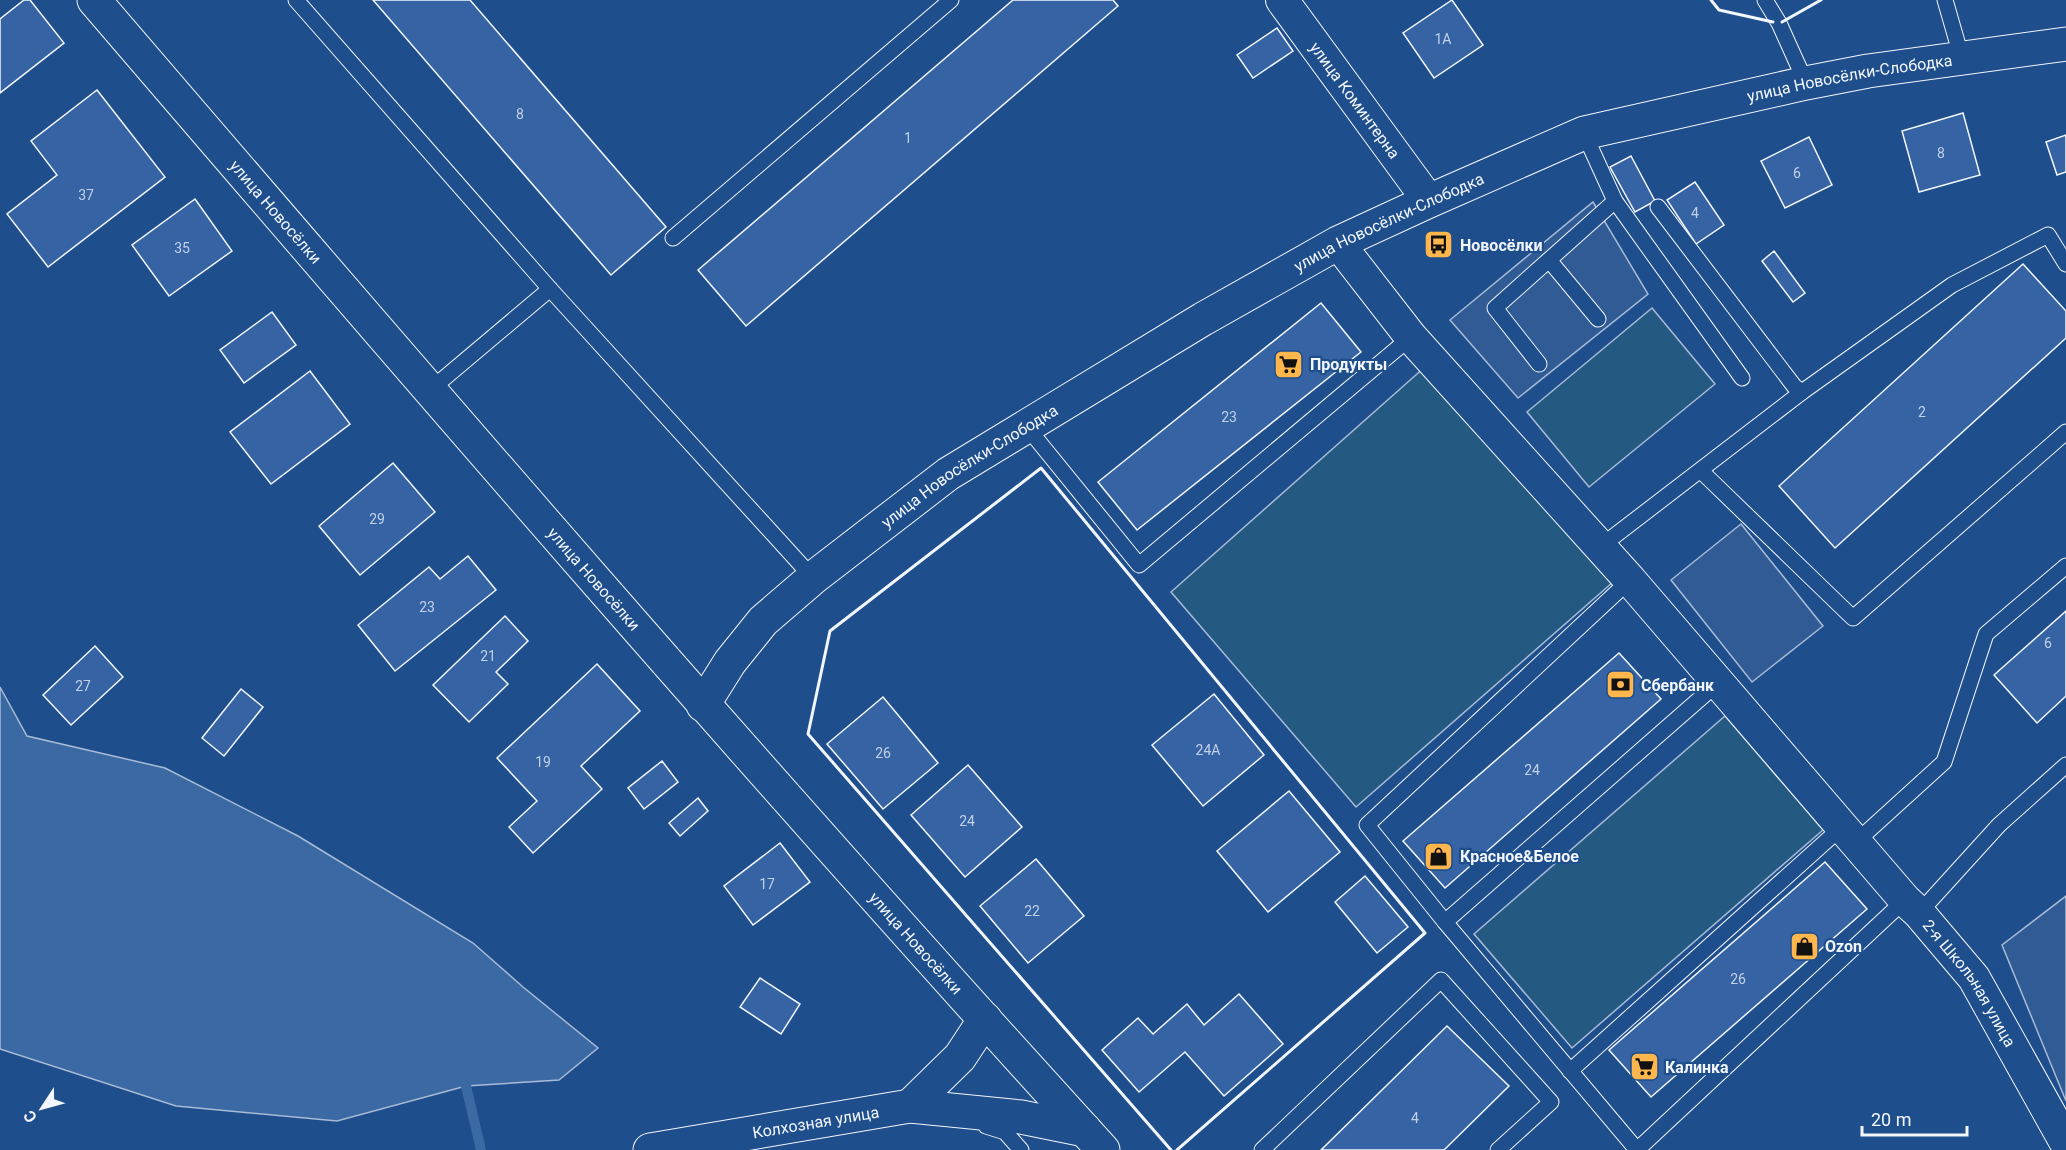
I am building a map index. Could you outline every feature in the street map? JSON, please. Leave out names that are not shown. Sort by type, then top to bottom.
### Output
[{"type":"main road","name":"улица Новосёлки","points":[[94,0],[429,391],[703,705],[1094,1140]]},
{"type":"main road","name":"улица Новосёлки-Слободка","points":[[703,705],[730,662],[763,621],[802,587],[948,474],[1203,319],[1338,243],[1584,134],[1868,71],[2066,44]]},
{"type":"main road","points":[[910,1106],[960,1057],[985,1019]]},
{"type":"main road","name":"Колхозная улица","points":[[650,1150],[910,1106],[1021,1118],[1094,1140]]},
{"type":"street","name":"улица Коминтерна","points":[[1282,0],[1429,201]]},
{"type":"street","points":[[1338,243],[1411,337],[1630,580],[1912,906]]},
{"type":"street","name":"2-я Школьная улица","points":[[1912,906],[1974,978],[2066,1143]]},
{"type":"lane","points":[[296,0],[550,289],[802,587]]},
{"type":"lane","points":[[673,238],[951,0]]},
{"type":"lane","points":[[1765,0],[1779,23],[1806,83]]},
{"type":"lane","points":[[1946,0],[1962,59]]},
{"type":"lane","points":[[1584,134],[1615,201],[1742,378]]},
{"type":"lane","points":[[1539,364],[1495,308],[1615,201]]},
{"type":"lane","points":[[1658,207],[1794,386],[1802,392]]},
{"type":"lane","points":[[1600,547],[1802,392],[1952,285],[2048,235],[2066,264]]},
{"type":"lane","points":[[1549,260],[1598,319]]},
{"type":"lane","points":[[429,391],[550,289]]},
{"type":"lane","points":[[1026,426],[1139,565],[1411,337]]},
{"type":"lane","points":[[1701,471],[1853,618],[2066,432]]},
{"type":"lane","points":[[1570,1071],[1850,834],[1944,762],[1986,634],[2066,566]]},
{"type":"lane","points":[[1630,580],[1367,825],[1445,922],[1637,1150],[1912,906]]},
{"type":"lane","points":[[1445,922],[1719,682]]},
{"type":"lane","name":"2-я Школьная улица","points":[[1912,906],[2066,765]]},
{"type":"lane","points":[[1262,1150],[1441,980],[1551,1102],[1498,1150]]},
{"type":"lane","points":[[910,1106],[1005,1132],[1021,1150]]},
{"type":"shaded area","points":[[1593,202],[1648,294],[1518,398],[1450,320]]},
{"type":"shaded area","points":[[1652,308],[1715,384],[1589,487],[1527,412]]},
{"type":"shaded area","points":[[1426,366],[1613,582],[1356,807],[1171,592]]},
{"type":"shaded area","points":[[1741,524],[1823,626],[1752,682],[1671,580]]},
{"type":"shaded area","points":[[0,687],[27,736],[165,768],[298,836],[473,943],[598,1048],[559,1080],[466,1086],[337,1121],[176,1106],[0,1049]]},
{"type":"shaded area","points":[[1725,716],[1823,830],[1572,1048],[1474,934]]},
{"type":"shaded area","points":[[2066,896],[2066,1101],[2002,945]]},
{"type":"building","points":[[24,0],[30,0],[64,43],[0,93],[0,19]]},
{"type":"building","points":[[373,0],[470,0],[666,227],[611,275]]},
{"type":"building","points":[[1013,0],[1113,0],[1118,6],[746,326],[698,270]]},
{"type":"building","points":[[1452,0],[1483,45],[1434,78],[1403,33]]},
{"type":"building","points":[[1277,28],[1293,51],[1253,78],[1237,55]]},
{"type":"building","points":[[97,90],[165,177],[48,267],[7,214],[57,175],[31,141]]},
{"type":"building","points":[[1963,113],[1980,175],[1919,192],[1902,131]]},
{"type":"building","points":[[2066,135],[2066,172],[2057,175],[2046,142]]},
{"type":"building","points":[[1809,137],[1832,185],[1785,208],[1761,161]]},
{"type":"building","points":[[1631,156],[1655,201],[1635,212],[1610,167]]},
{"type":"building","points":[[1695,182],[1724,225],[1696,244],[1667,200]]},
{"type":"building","points":[[195,199],[232,251],[169,296],[132,245]]},
{"type":"building","points":[[1774,251],[1805,293],[1793,302],[1762,261]]},
{"type":"building","points":[[2023,264],[2066,311],[2066,338],[1835,548],[1779,486]]},
{"type":"building","points":[[1321,303],[1361,352],[1137,530],[1098,482]]},
{"type":"building","points":[[272,312],[296,345],[244,383],[220,350]]},
{"type":"building","points":[[310,371],[350,424],[271,484],[230,432]]},
{"type":"building","points":[[393,463],[435,512],[360,575],[319,526]]},
{"type":"building","points":[[468,556],[496,590],[395,671],[358,625],[429,567],[440,579]]},
{"type":"building","points":[[2066,611],[2066,696],[2037,723],[1994,675]]},
{"type":"building","points":[[505,616],[528,641],[496,672],[508,684],[469,722],[433,685]]},
{"type":"building","points":[[95,646],[123,677],[71,725],[43,695]]},
{"type":"building","points":[[1619,653],[1661,699],[1445,888],[1403,841]]},
{"type":"building","points":[[597,664],[640,711],[581,766],[602,789],[533,853],[509,827],[537,801],[497,758]]},
{"type":"building","points":[[241,689],[263,707],[224,756],[202,738]]},
{"type":"building","points":[[1214,694],[1264,755],[1203,806],[1152,745]]},
{"type":"building","points":[[883,697],[938,763],[883,809],[827,744]]},
{"type":"building","points":[[662,761],[678,782],[644,809],[628,788]]},
{"type":"building","points":[[968,765],[1022,827],[965,877],[911,815]]},
{"type":"building","points":[[1289,791],[1340,852],[1268,912],[1217,851]]},
{"type":"building","points":[[698,798],[708,811],[680,836],[669,823]]},
{"type":"building","points":[[780,843],[810,882],[753,925],[724,886]]},
{"type":"building","points":[[1036,859],[1084,916],[1028,963],[980,906]]},
{"type":"building","points":[[1825,862],[1867,909],[1651,1097],[1609,1050]]},
{"type":"building","points":[[1365,876],[1408,927],[1377,953],[1335,902]]},
{"type":"building","points":[[760,978],[800,1004],[781,1034],[740,1007]]},
{"type":"building","points":[[1239,994],[1283,1044],[1224,1096],[1185,1052],[1139,1092],[1102,1050],[1138,1018],[1153,1034],[1187,1004],[1204,1025]]},
{"type":"building","points":[[1447,1026],[1509,1086],[1444,1150],[1321,1150]]},
{"type":"waterway","points":[[463,1073],[481,1150]]},
{"type":"wall","points":[[1711,0],[1719,10],[1773,22]]},
{"type":"wall","points":[[1782,22],[1821,0]]},
{"type":"wall","points":[[1171,1150],[808,734],[830,631],[1041,468],[1425,933],[1177,1150]]},
{"type":"place","name":"Новосёлки","points":[[1439,245]]},
{"type":"place","name":"Продукты","points":[[1289,364]]},
{"type":"place","name":"Сбербанк","points":[[1620,685]]},
{"type":"place","name":"Красное&Белое","points":[[1439,856]]},
{"type":"place","name":"Ozon","points":[[1804,946]]},
{"type":"place","name":"Калинка","points":[[1644,1067]]}]
